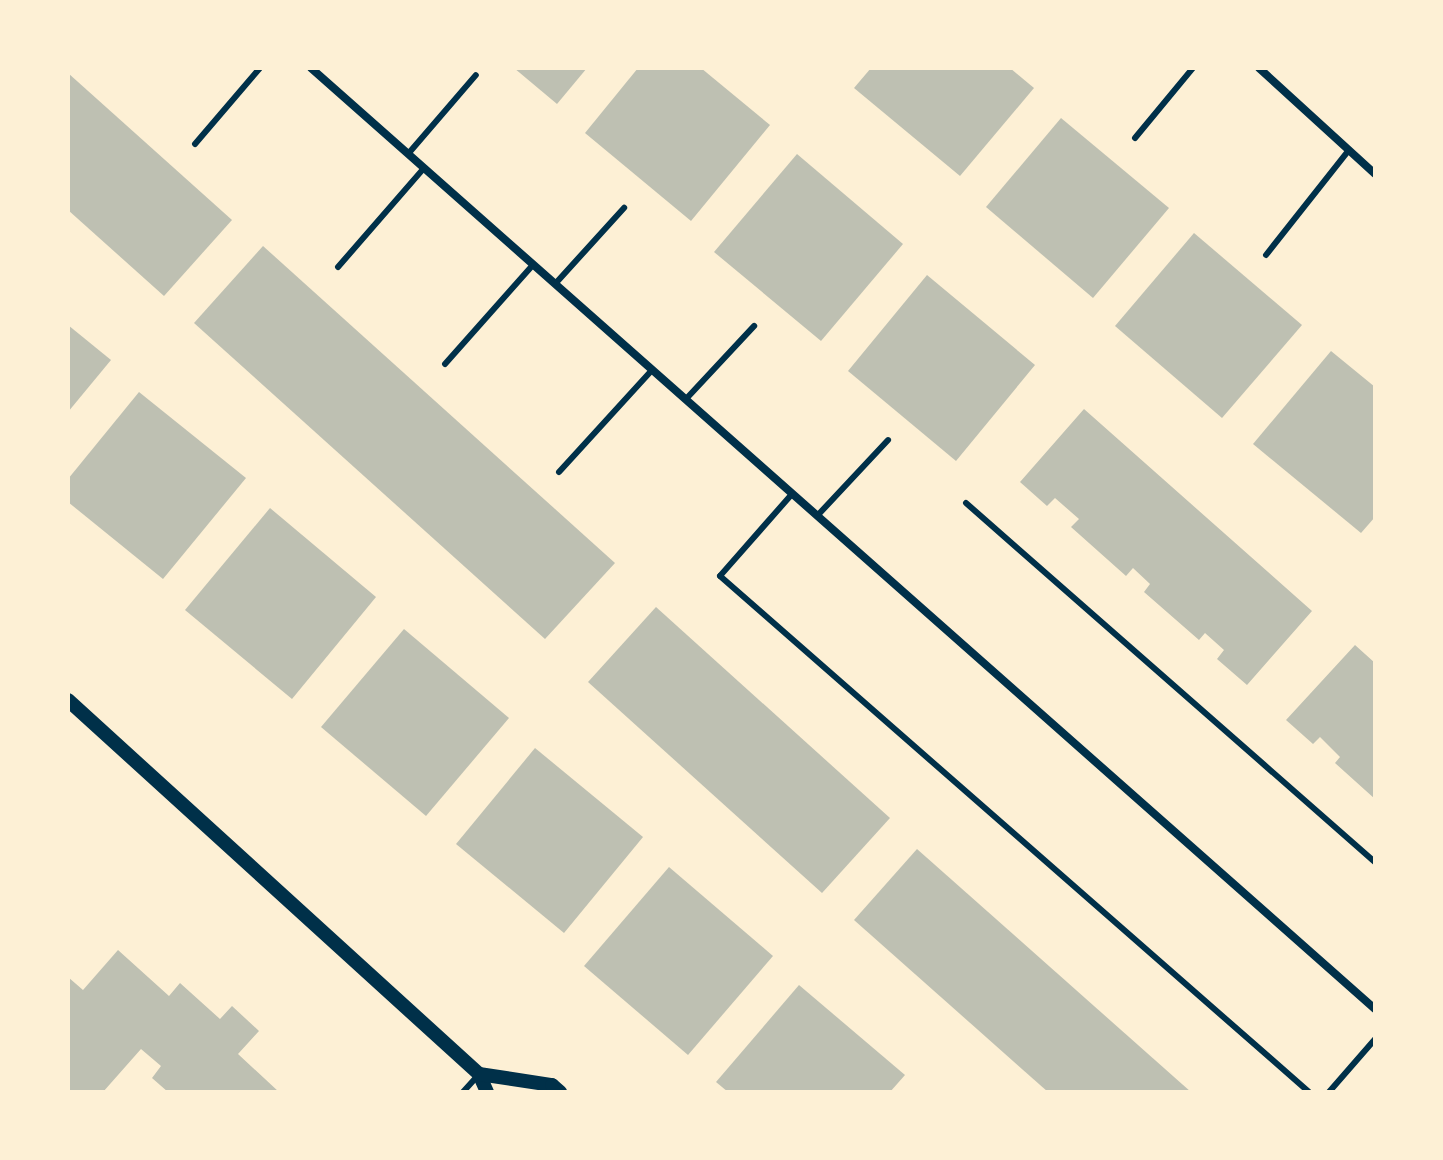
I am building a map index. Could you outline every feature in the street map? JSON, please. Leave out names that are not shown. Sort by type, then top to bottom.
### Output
[{"type":"street","points":[[311,68],[1375,1009]]},
{"type":"street","points":[[1259,68],[1375,174]]},
{"type":"street","points":[[68,700],[479,1074],[487,1092]]},
{"type":"street","points":[[479,1074],[552,1085],[560,1092]]},
{"type":"lane","points":[[195,144],[260,68]]},
{"type":"lane","points":[[1135,138],[1193,68]]},
{"type":"lane","points":[[408,154],[476,75]]},
{"type":"lane","points":[[1266,255],[1349,150]]},
{"type":"lane","points":[[338,267],[424,168]]},
{"type":"lane","points":[[555,284],[624,208]]},
{"type":"lane","points":[[445,364],[533,265]]},
{"type":"lane","points":[[686,399],[754,326]]},
{"type":"lane","points":[[559,472],[652,370]]},
{"type":"lane","points":[[817,516],[888,440]]},
{"type":"lane","points":[[792,494],[720,576],[1309,1092]]},
{"type":"lane","points":[[966,503],[1375,862]]},
{"type":"lane","points":[[1329,1092],[1375,1039]]},
{"type":"lane","points":[[463,1092],[479,1074]]},
{"type":"building","points":[[514,68],[587,68],[557,104]]},
{"type":"building","points":[[638,68],[701,68],[770,125],[691,221],[585,133]]},
{"type":"building","points":[[871,68],[1010,68],[1034,88],[960,176],[854,88]]},
{"type":"building","points":[[68,73],[232,220],[164,296],[68,210]]},
{"type":"building","points":[[1061,118],[1169,208],[1093,298],[986,207]]},
{"type":"building","points":[[797,154],[903,244],[821,341],[714,252]]},
{"type":"building","points":[[1194,233],[1302,325],[1222,418],[1115,326]]},
{"type":"building","points":[[263,246],[615,563],[545,639],[194,323]]},
{"type":"building","points":[[927,275],[1035,365],[956,461],[848,371]]},
{"type":"building","points":[[68,325],[111,360],[68,412]]},
{"type":"building","points":[[1331,351],[1375,387],[1375,517],[1361,533],[1253,444]]},
{"type":"building","points":[[139,392],[246,478],[163,579],[68,502],[68,479]]},
{"type":"building","points":[[1084,409],[1312,611],[1247,685],[1217,659],[1224,650],[1205,633],[1199,640],[1144,592],[1150,584],[1133,568],[1126,576],[1071,527],[1079,519],[1055,498],[1047,506],[1020,482]]},
{"type":"building","points":[[270,508],[376,597],[292,699],[185,610]]},
{"type":"building","points":[[656,607],[890,818],[822,893],[588,682]]},
{"type":"building","points":[[404,629],[509,718],[426,816],[321,727]]},
{"type":"building","points":[[1355,645],[1375,663],[1375,799],[1335,763],[1340,757],[1320,737],[1313,744],[1286,720]]},
{"type":"building","points":[[535,748],[643,837],[564,933],[456,844]]},
{"type":"building","points":[[917,849],[1191,1092],[1048,1092],[854,920]]},
{"type":"building","points":[[669,867],[773,956],[688,1055],[584,966]]},
{"type":"building","points":[[118,950],[169,996],[180,983],[220,1019],[232,1006],[259,1031],[238,1054],[279,1092],[168,1092],[152,1078],[161,1066],[141,1049],[103,1092],[68,1092],[68,977],[83,990]]},
{"type":"building","points":[[799,985],[905,1075],[890,1092],[728,1092],[716,1082]]}]
